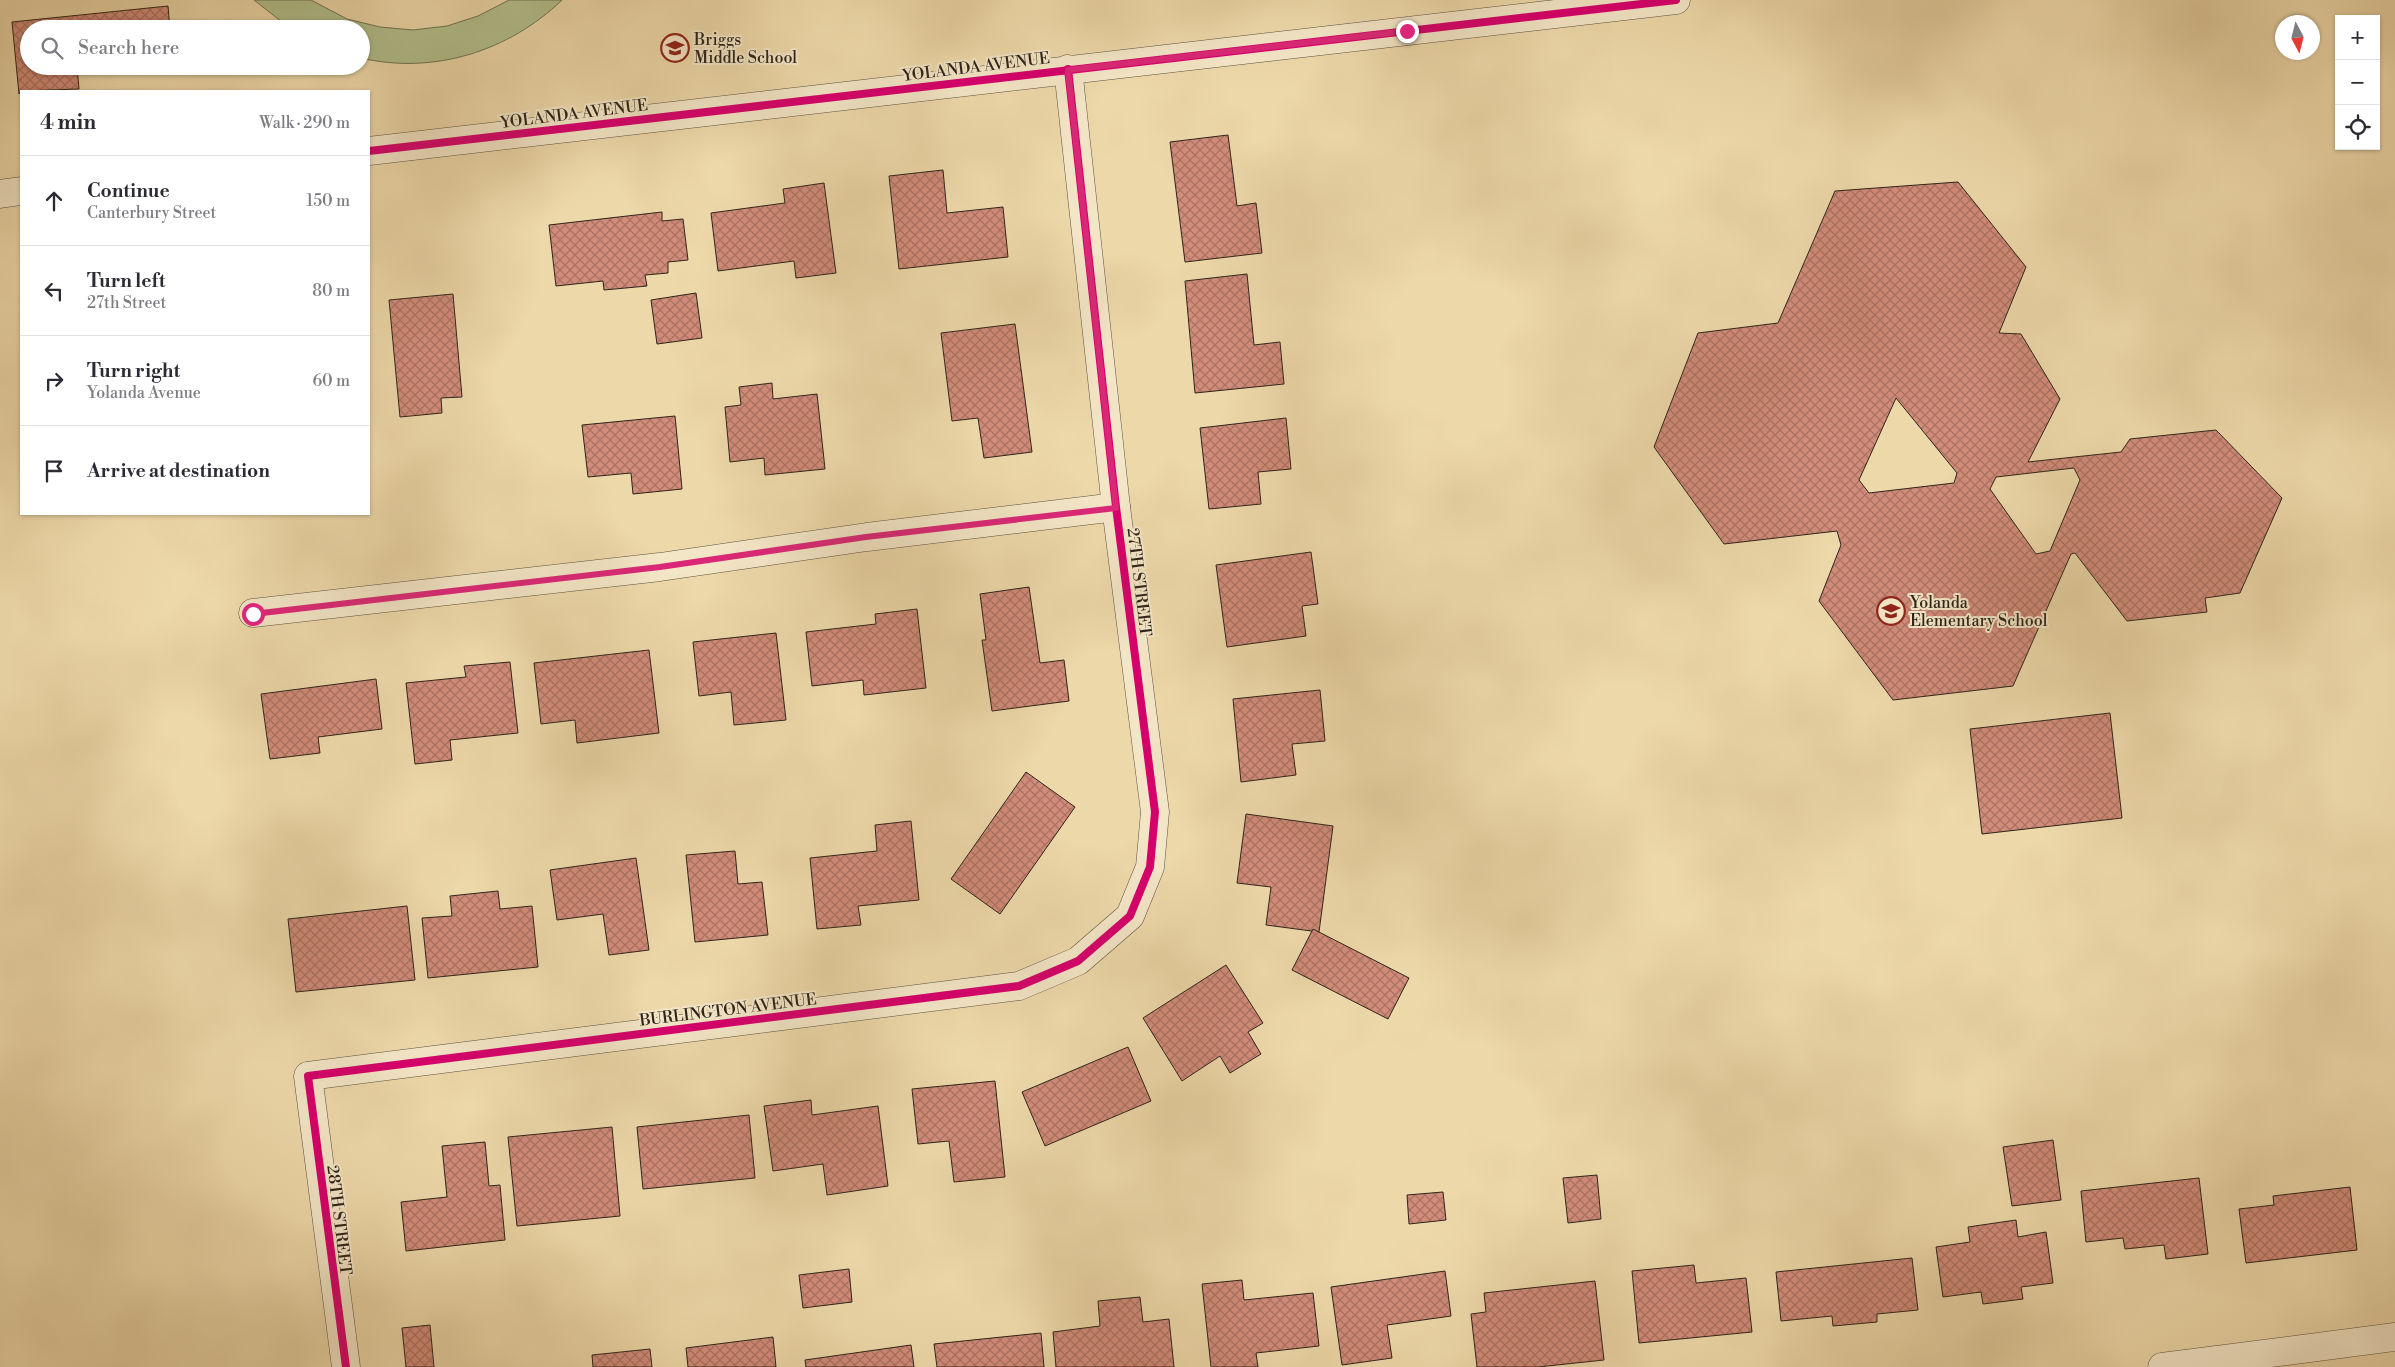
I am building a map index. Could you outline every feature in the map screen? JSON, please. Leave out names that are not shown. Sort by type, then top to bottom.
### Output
[{"type":"street","name":"YOLANDA AVENUE","points":[[370,151],[1676,0]]},
{"type":"street","name":"27TH STREET","points":[[1068,70],[1116,508],[1155,812],[1150,867],[1130,916]]},
{"type":"street","points":[[0,194],[20,191]]},
{"type":"street","points":[[253,614],[660,567],[866,537],[1116,508]]},
{"type":"street","name":"BURLINGTON AVENUE","points":[[308,1076],[1019,986],[1078,960],[1130,916]]},
{"type":"street","name":"28TH STREET","points":[[308,1076],[346,1367]]},
{"type":"street","points":[[2162,1367],[2395,1337]]},
{"type":"green space","points":[[254,0],[311,0],[351,20],[280,20]]},
{"type":"green space","points":[[509,0],[562,0],[541,18],[518,33],[494,45],[469,54],[443,61],[416,63],[370,59],[370,25],[413,30],[447,26],[478,16]]},
{"type":"building","points":[[168,6],[169,20],[32,20]]},
{"type":"building","points":[[20,21],[20,75],[78,75],[79,89],[20,90],[19,94],[12,22]]},
{"type":"building","points":[[1228,135],[1237,206],[1256,203],[1262,253],[1185,262],[1170,142]]},
{"type":"building","points":[[943,170],[947,213],[1003,207],[1008,257],[899,269],[889,176]]},
{"type":"building","points":[[1958,182],[2026,267],[1999,333],[2021,334],[2060,399],[2028,462],[2121,452],[2130,439],[2216,430],[2282,498],[2240,593],[2205,598],[2207,612],[2127,621],[2075,553],[2071,554],[2013,686],[1893,700],[1819,601],[1841,545],[1837,531],[1724,544],[1654,447],[1698,333],[1778,323],[1835,191]],"holes":[[[1896,398],[1957,473],[1954,483],[1869,493],[1859,480]],[[2074,468],[2080,480],[2050,551],[2036,554],[1990,489],[1996,477]]]},
{"type":"building","points":[[824,183],[836,273],[796,278],[794,261],[718,271],[711,213],[785,203],[783,189]]},
{"type":"building","points":[[662,212],[662,221],[683,219],[688,260],[668,262],[668,273],[645,275],[647,286],[604,290],[603,281],[556,286],[549,225]]},
{"type":"building","points":[[1247,274],[1254,345],[1280,342],[1284,384],[1195,393],[1185,281]]},
{"type":"building","points":[[696,293],[702,338],[657,344],[651,300]]},
{"type":"building","points":[[453,294],[462,397],[441,398],[442,413],[400,417],[389,300]]},
{"type":"building","points":[[1015,324],[1032,452],[984,458],[978,418],[952,421],[941,333]]},
{"type":"building","points":[[772,383],[773,399],[817,394],[825,469],[765,475],[764,458],[730,462],[725,407],[741,405],[739,387]]},
{"type":"building","points":[[675,416],[682,489],[633,494],[631,473],[588,477],[582,425]]},
{"type":"building","points":[[1286,418],[1291,469],[1258,472],[1261,504],[1209,509],[1200,428]]},
{"type":"building","points":[[1311,552],[1318,604],[1302,606],[1306,636],[1227,647],[1216,565]]},
{"type":"building","points":[[1029,587],[1040,663],[1064,660],[1069,701],[992,711],[982,640],[986,640],[980,594]]},
{"type":"building","points":[[917,609],[926,688],[864,695],[863,680],[812,686],[806,632],[876,624],[875,614]]},
{"type":"building","points":[[776,633],[786,720],[734,725],[731,692],[699,696],[693,642]]},
{"type":"building","points":[[649,650],[659,733],[577,743],[575,720],[541,724],[534,663]]},
{"type":"building","points":[[510,662],[518,733],[450,740],[452,760],[415,764],[406,683],[466,677],[464,666]]},
{"type":"building","points":[[376,679],[382,729],[318,737],[320,753],[270,759],[261,694]]},
{"type":"building","points":[[1320,690],[1325,741],[1292,744],[1296,775],[1241,782],[1233,699]]},
{"type":"building","points":[[2110,713],[2122,818],[1982,834],[1970,729]]},
{"type":"building","points":[[1026,772],[1075,807],[1000,914],[951,879]]},
{"type":"building","points":[[1246,814],[1333,826],[1319,932],[1266,925],[1271,887],[1237,883]]},
{"type":"building","points":[[911,821],[919,900],[858,906],[861,925],[817,929],[810,858],[877,851],[875,825]]},
{"type":"building","points":[[735,851],[738,884],[762,882],[768,935],[695,942],[686,855]]},
{"type":"building","points":[[636,858],[649,950],[609,955],[603,914],[557,920],[550,870]]},
{"type":"building","points":[[498,891],[500,909],[532,906],[538,967],[428,978],[422,918],[452,916],[450,896]]},
{"type":"building","points":[[407,906],[415,980],[296,992],[288,919]]},
{"type":"building","points":[[1313,929],[1409,978],[1388,1019],[1292,970]]},
{"type":"building","points":[[1226,965],[1263,1023],[1248,1032],[1261,1054],[1230,1073],[1220,1056],[1182,1081],[1143,1018]]},
{"type":"building","points":[[1128,1047],[1151,1101],[1045,1146],[1022,1092]]},
{"type":"building","points":[[995,1081],[1005,1177],[954,1182],[949,1141],[918,1144],[912,1089]]},
{"type":"building","points":[[811,1100],[812,1115],[878,1106],[888,1186],[827,1195],[823,1164],[773,1171],[764,1106]]},
{"type":"building","points":[[749,1115],[755,1178],[643,1189],[637,1127]]},
{"type":"building","points":[[612,1127],[620,1216],[517,1226],[508,1137]]},
{"type":"building","points":[[2053,1140],[2061,1200],[2012,1206],[2003,1147]]},
{"type":"building","points":[[485,1142],[489,1186],[500,1185],[505,1240],[406,1251],[401,1202],[447,1197],[442,1146]]},
{"type":"building","points":[[1597,1175],[1601,1219],[1568,1223],[1563,1178]]},
{"type":"building","points":[[2199,1178],[2208,1254],[2166,1259],[2164,1245],[2125,1249],[2123,1238],[2086,1242],[2081,1191]]},
{"type":"building","points":[[2350,1187],[2357,1250],[2246,1263],[2239,1209],[2274,1205],[2273,1196]]},
{"type":"building","points":[[1443,1192],[1446,1220],[1409,1224],[1407,1195]]},
{"type":"building","points":[[2016,1220],[2018,1237],[2046,1232],[2053,1283],[2021,1287],[2023,1299],[1983,1304],[1981,1292],[1943,1297],[1936,1247],[1970,1242],[1968,1227]]},
{"type":"building","points":[[1912,1258],[1918,1310],[1877,1314],[1877,1322],[1833,1326],[1832,1316],[1781,1321],[1776,1272]]},
{"type":"building","points":[[1694,1265],[1696,1283],[1746,1278],[1752,1332],[1639,1343],[1632,1271]]},
{"type":"building","points":[[849,1269],[852,1302],[803,1308],[799,1275]]},
{"type":"building","points":[[1445,1271],[1451,1316],[1387,1325],[1392,1358],[1342,1365],[1331,1287]]},
{"type":"building","points":[[1242,1280],[1244,1300],[1313,1293],[1319,1346],[1256,1353],[1258,1367],[1211,1367],[1202,1284]]},
{"type":"building","points":[[1595,1281],[1604,1360],[1538,1367],[1477,1367],[1471,1314],[1486,1312],[1484,1293]]},
{"type":"building","points":[[1140,1297],[1143,1322],[1169,1319],[1174,1367],[1056,1367],[1053,1332],[1100,1326],[1098,1301]]},
{"type":"building","points":[[430,1325],[434,1367],[406,1367],[402,1328]]},
{"type":"building","points":[[1041,1333],[1044,1367],[937,1367],[934,1344]]},
{"type":"building","points":[[773,1337],[776,1367],[688,1367],[686,1348]]},
{"type":"building","points":[[911,1345],[914,1367],[806,1367],[805,1360]]},
{"type":"building","points":[[650,1349],[652,1367],[593,1367],[592,1355]]},
{"type":"cycle path","points":[[370,151],[1676,0]]},
{"type":"cycle path","points":[[346,1367],[308,1076],[1019,986],[1078,961],[1130,916],[1150,867],[1155,812],[1116,507],[1068,69]]},
{"type":"place","name":"Briggs Middle School","points":[[675,48]]},
{"type":"place","name":"Yolanda Elementary School","points":[[1891,611]]},
{"type":"route","points":[[253,614],[660,567],[866,537],[1116,508],[1068,70],[1407,31]]}]
